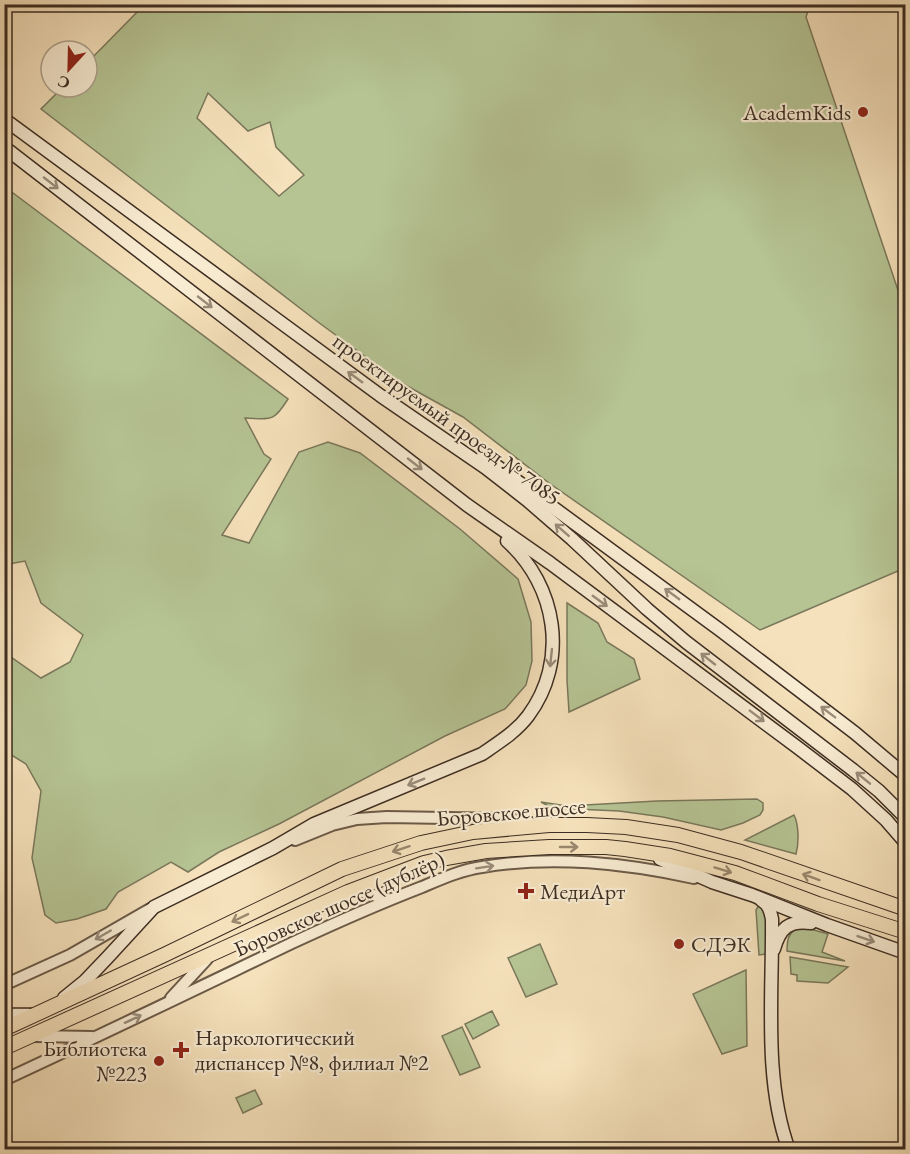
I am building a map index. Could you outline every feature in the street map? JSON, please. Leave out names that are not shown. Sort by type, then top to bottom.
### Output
[{"type":"main road","name":"проектируемый проезд № 7085","points":[[4,118],[381,396],[486,468],[572,539],[670,628],[853,770],[879,791],[906,818]]},
{"type":"main road","points":[[4,147],[467,506],[550,563],[798,747],[852,789],[886,820],[906,843]]},
{"type":"main road","points":[[381,396],[450,434],[502,469],[720,630],[855,733],[906,776]]},
{"type":"main road","points":[[57,1005],[85,981],[154,907],[273,848],[314,824],[482,754],[506,738],[527,717],[541,695],[550,670],[553,643],[551,616],[533,570],[516,549],[467,506]]},
{"type":"main road","name":"Боровское шоссе","points":[[4,1029],[342,869],[411,845],[473,832],[549,825],[626,827],[678,835],[741,852],[866,897],[906,908]]},
{"type":"main road","name":"Боровское шоссе","points":[[4,1048],[348,892],[414,866],[486,851],[549,847],[625,849],[670,856],[711,866],[859,918],[906,932]]},
{"type":"main road","points":[[625,849],[671,863],[712,882],[906,953]]},
{"type":"main road","points":[[752,895],[768,905],[770,910],[774,1071],[781,1122],[789,1149]]},
{"type":"main road","points":[[772,956],[782,931],[790,924],[803,922],[827,925]]},
{"type":"street","points":[[273,848],[332,825],[357,819],[387,817],[507,819],[549,825]]},
{"type":"street","name":"Боровское шоссе (дублёр)","points":[[4,1080],[387,900],[465,871],[536,861],[584,861],[669,872],[712,882]]},
{"type":"street","points":[[348,892],[368,893],[387,900]]},
{"type":"street","points":[[4,985],[70,955],[154,907]]},
{"type":"street","points":[[162,1006],[214,951]]},
{"type":"street","points":[[4,1014],[38,1014]]},
{"type":"street","points":[[30,1036],[96,1037]]},
{"type":"green space","points":[[144,5],[810,5],[806,17],[905,311],[905,568],[760,630],[549,483],[463,417],[400,382],[318,322],[41,109],[51,99],[99,99],[99,51]],"holes":[[[208,93],[248,131],[270,122],[276,147],[304,175],[279,196],[197,118]]]},
{"type":"green space","points":[[5,187],[288,399],[279,412],[271,418],[245,418],[264,454],[271,459],[222,535],[249,543],[299,452],[328,442],[360,453],[460,529],[518,579],[531,622],[532,661],[526,685],[505,709],[445,736],[279,824],[219,852],[188,872],[171,862],[118,892],[106,909],[77,919],[56,923],[45,915],[32,858],[41,791],[26,764],[5,751],[5,653],[41,678],[70,662],[83,635],[41,603],[25,561],[9,564],[5,569]]},
{"type":"green space","points":[[567,603],[598,623],[607,642],[634,659],[640,679],[569,712],[567,680]]},
{"type":"green space","points":[[757,799],[763,803],[760,815],[721,830],[663,817],[619,811],[552,808],[541,802],[567,806]]},
{"type":"green space","points":[[794,815],[798,834],[796,854],[745,840]]},
{"type":"green space","points":[[759,905],[766,913],[766,954],[759,955],[756,910]]},
{"type":"green space","points":[[799,928],[828,934],[822,952],[845,961],[787,951],[789,937]]},
{"type":"green space","points":[[540,944],[557,984],[526,997],[508,958]]},
{"type":"green space","points":[[790,957],[848,967],[828,983],[797,981],[797,975],[791,974]]},
{"type":"green space","points":[[746,970],[747,1046],[722,1054],[693,994]]},
{"type":"green space","points":[[492,1011],[499,1025],[473,1039],[465,1024]]},
{"type":"green space","points":[[462,1027],[480,1067],[460,1075],[442,1036]]},
{"type":"green space","points":[[255,1090],[262,1104],[243,1113],[236,1098]]},
{"type":"place","name":"AcademKids","points":[[863,112]]},
{"type":"place","name":"МедиАрт","points":[[526,891]]},
{"type":"place","name":"СДЭК","points":[[679,944]]},
{"type":"place","name":"Наркологический диспансер №8, филиал №2","points":[[181,1050]]},
{"type":"place","name":"Библиотека №223","points":[[159,1061]]}]
